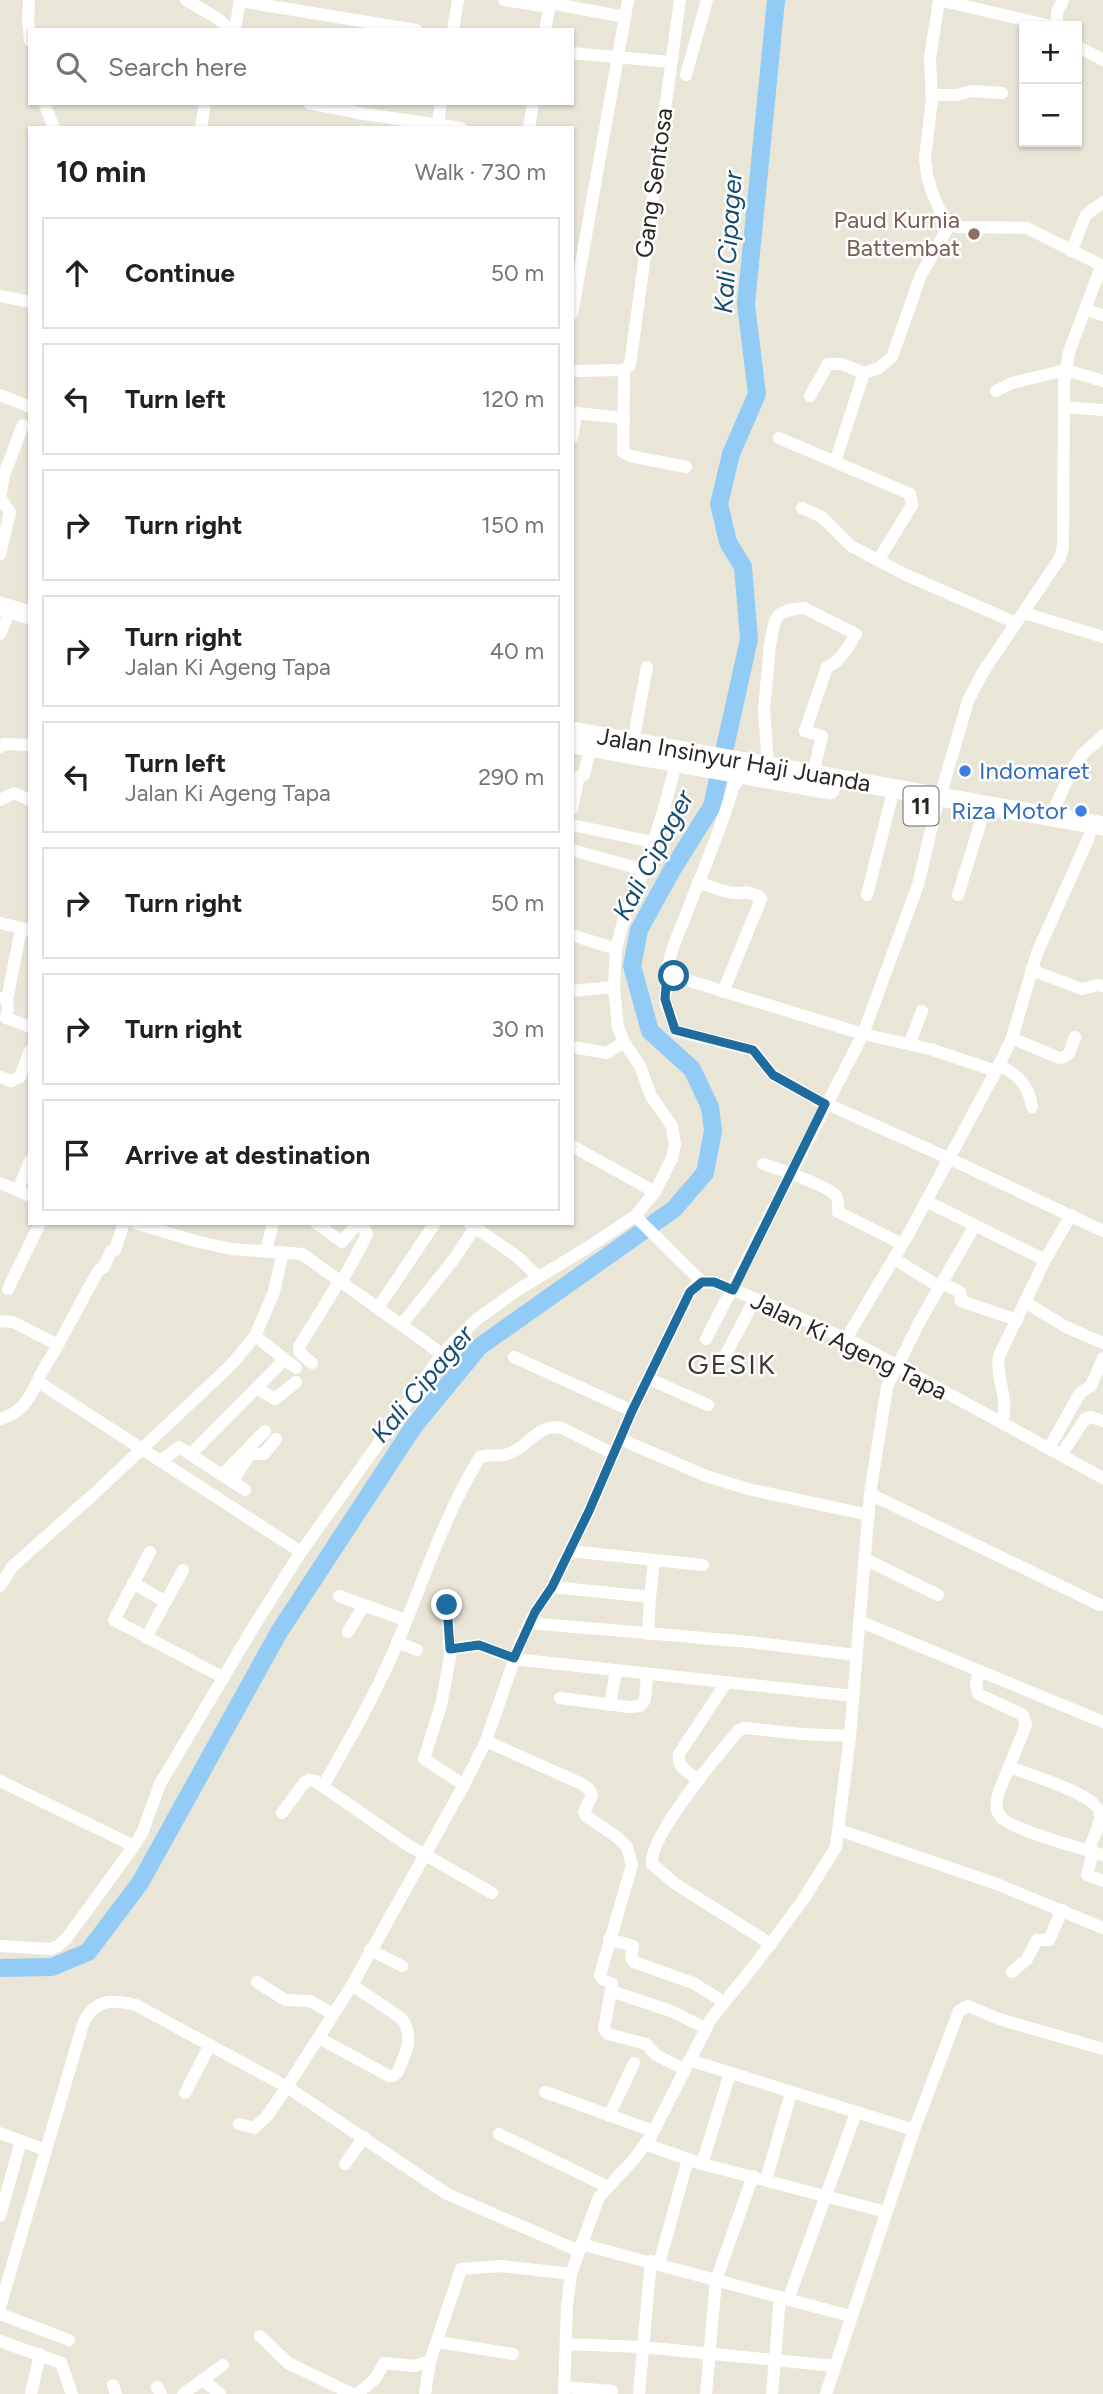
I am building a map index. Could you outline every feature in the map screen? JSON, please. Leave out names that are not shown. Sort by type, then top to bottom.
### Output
[{"type":"highway","points":[[1,619],[28,615]]},
{"type":"highway","points":[[1,619],[28,626]]},
{"type":"highway","name":"Jalan Insinyur Haji Juanda","points":[[574,731],[633,742],[701,760],[742,776],[891,800],[938,803],[1051,818],[1098,834]]},
{"type":"highway","name":"Jalan Insinyur Haji Juanda","points":[[581,746],[676,764],[701,760]]},
{"type":"highway","name":"Jalan Insinyur Haji Juanda","points":[[742,776],[768,765],[938,803],[982,818],[1098,834]]},
{"type":"street","points":[[28,28],[29,0]]},
{"type":"street","points":[[186,0],[230,28]]},
{"type":"street","points":[[213,0],[214,16]]},
{"type":"street","points":[[453,28],[458,0]]},
{"type":"street","points":[[504,0],[550,4],[625,17]]},
{"type":"street","points":[[574,302],[628,0]]},
{"type":"street","name":"Gang Sentosa","points":[[680,0],[627,368],[623,452],[630,456],[686,467]]},
{"type":"street","points":[[686,75],[707,0]]},
{"type":"street","points":[[706,1339],[863,1034],[918,885],[938,803],[968,701],[983,672],[1060,558],[1063,547],[1066,370],[1069,352],[1101,267],[1027,228],[966,227],[950,224],[943,218],[927,175],[930,58],[939,0],[1032,21]]},
{"type":"street","points":[[1055,21],[1063,0]]},
{"type":"street","points":[[214,16],[238,7],[264,4],[404,28]]},
{"type":"street","points":[[545,28],[550,4]]},
{"type":"street","points":[[233,28],[238,7]]},
{"type":"street","points":[[1082,49],[1103,60]]},
{"type":"street","points":[[574,53],[670,62]]},
{"type":"street","points":[[931,95],[957,95],[971,91],[1002,93]]},
{"type":"street","points":[[45,105],[53,126]]},
{"type":"street","points":[[201,126],[205,105]]},
{"type":"street","points":[[319,105],[437,126],[441,105]]},
{"type":"street","points":[[529,126],[533,105]]},
{"type":"street","points":[[362,126],[365,114]]},
{"type":"street","points":[[1071,251],[1086,215],[1103,202]]},
{"type":"street","points":[[810,396],[828,364],[842,364],[864,373],[879,369],[892,357],[921,275],[950,224]]},
{"type":"street","points":[[0,296],[28,302]]},
{"type":"street","points":[[1086,310],[1103,315]]},
{"type":"street","points":[[574,371],[627,368]]},
{"type":"street","points":[[996,390],[1022,380],[1066,370],[1103,381]]},
{"type":"street","points":[[835,462],[864,373]]},
{"type":"street","points":[[0,394],[28,406]]},
{"type":"street","points":[[1064,407],[1103,410]]},
{"type":"street","points":[[574,426],[576,413],[624,418]]},
{"type":"street","points":[[0,554],[10,512],[0,498],[2,486],[23,425]]},
{"type":"street","points":[[779,439],[911,497],[908,512],[872,556]]},
{"type":"street","points":[[802,508],[822,517],[851,546],[904,574],[1020,618],[1103,637]]},
{"type":"street","points":[[768,765],[764,709],[775,620],[779,614],[804,608],[856,634],[844,654],[834,665],[827,667],[805,731],[822,736],[814,774]]},
{"type":"street","points":[[633,742],[647,667]]},
{"type":"street","points":[[1051,818],[1073,769],[1085,751],[1092,748],[1103,735]]},
{"type":"street","points":[[0,747],[4,744],[28,745]]},
{"type":"street","points":[[574,799],[579,776],[584,775],[581,746]]},
{"type":"street","points":[[0,1946],[51,1949],[58,1946],[134,1846],[143,1830],[160,1784],[301,1552],[442,1354],[476,1320],[538,1277],[637,1218],[655,1192],[675,1149],[673,1130],[651,1096],[640,1066],[624,1042],[616,1020],[614,987],[616,949],[625,914],[644,870],[676,764]]},
{"type":"street","points":[[742,776],[734,784],[722,824],[668,959],[665,999],[675,1030],[753,1050],[773,1075],[825,1104],[1103,1231]]},
{"type":"street","points":[[0,800],[14,793],[28,799]]},
{"type":"street","points":[[867,895],[891,800]]},
{"type":"street","points":[[958,895],[982,818]]},
{"type":"street","points":[[574,825],[653,842]]},
{"type":"street","points":[[846,1339],[894,1259],[998,1068],[1012,1038],[1031,970],[1098,834]]},
{"type":"street","points":[[574,851],[644,870]]},
{"type":"street","points":[[698,882],[722,890],[742,894],[747,892],[761,899],[723,992]]},
{"type":"street","points":[[0,923],[25,929],[3,999],[8,1009],[6,1018],[28,1026]]},
{"type":"street","points":[[574,936],[616,949]]},
{"type":"street","points":[[1031,970],[1082,989],[1093,985],[1103,986]]},
{"type":"street","points":[[667,974],[863,1034],[910,1043],[1012,1072],[1024,1082],[1032,1107]]},
{"type":"street","points":[[574,991],[614,987]]},
{"type":"street","points":[[910,1043],[922,1011]]},
{"type":"street","points":[[1012,1038],[1059,1058],[1065,1058],[1069,1055],[1075,1037]]},
{"type":"street","points":[[574,1047],[607,1053],[624,1042]]},
{"type":"street","points":[[0,1077],[11,1081],[20,1077],[28,1056]]},
{"type":"street","points":[[574,1147],[655,1192]]},
{"type":"street","points":[[763,1164],[792,1174],[836,1196],[838,1212],[902,1244]]},
{"type":"street","points":[[0,1183],[24,1193],[28,1172]]},
{"type":"street","points":[[926,1200],[974,1227],[1045,1260]]},
{"type":"street","points":[[1002,1421],[1006,1405],[997,1366],[999,1356],[1045,1260],[1071,1215]]},
{"type":"street","points":[[239,2124],[254,2128],[259,2125],[287,2087],[352,1985],[425,1855],[486,1741],[514,1658],[529,1623],[552,1587],[632,1411],[690,1292],[702,1282],[637,1218]]},
{"type":"street","points":[[8,1289],[39,1225]]},
{"type":"street","points":[[0,1419],[25,1406],[98,1271],[104,1267],[111,1251],[115,1250],[123,1225]]},
{"type":"street","points":[[153,1225],[231,1249],[302,1254],[442,1354]]},
{"type":"street","points":[[266,1251],[272,1225]]},
{"type":"street","points":[[319,1225],[342,1241],[357,1225]]},
{"type":"street","points":[[312,1363],[300,1353],[299,1347],[367,1235],[359,1225]]},
{"type":"street","points":[[378,1308],[434,1225]]},
{"type":"street","points":[[402,1324],[453,1259],[474,1225],[519,1258],[538,1277]]},
{"type":"street","points":[[612,2391],[564,2391],[567,2305],[571,2274],[594,2206],[645,2144],[705,2028],[771,1944],[836,1847],[850,1737],[870,1494],[887,1387],[974,1227]]},
{"type":"street","points":[[0,1586],[12,1567],[232,1364],[255,1336],[274,1292],[282,1252]]},
{"type":"street","points":[[894,1259],[941,1285],[958,1290],[961,1301],[1017,1320]]},
{"type":"street","name":"Jalan Ki Ageng Tapa","points":[[702,1282],[714,1282],[846,1339],[1103,1478]]},
{"type":"street","points":[[725,1356],[755,1299]]},
{"type":"street","points":[[1024,1302],[1066,1328],[1103,1343]]},
{"type":"street","points":[[0,1321],[13,1322],[58,1345]]},
{"type":"street","points":[[191,1454],[256,1388],[290,1363],[255,1336]]},
{"type":"street","points":[[514,1357],[632,1411]]},
{"type":"street","points":[[1049,1448],[1080,1393],[1091,1386],[1103,1357]]},
{"type":"street","points":[[649,1379],[708,1405]]},
{"type":"street","points":[[39,1380],[61,1397],[301,1552]]},
{"type":"street","points":[[256,1388],[275,1399],[296,1382]]},
{"type":"street","points":[[1071,1407],[1087,1417],[1103,1421]]},
{"type":"street","points":[[1061,1455],[1087,1417]]},
{"type":"street","points":[[323,1786],[365,1713],[465,1481],[480,1457],[512,1453],[546,1428],[554,1427],[562,1428],[614,1454]]},
{"type":"street","points":[[227,1478],[265,1431]]},
{"type":"street","points":[[264,1454],[276,1439]]},
{"type":"street","points":[[620,1439],[706,1476],[748,1489],[869,1515]]},
{"type":"street","points":[[251,1445],[264,1454]]},
{"type":"street","points":[[162,1460],[178,1447],[245,1490]]},
{"type":"street","points":[[227,1478],[252,1452],[264,1454]]},
{"type":"street","points":[[870,1494],[1100,1605]]},
{"type":"street","points":[[569,1550],[703,1565]]},
{"type":"street","points":[[150,1552],[113,1618],[224,1678]]},
{"type":"street","points":[[865,1559],[938,1595]]},
{"type":"street","points":[[648,1634],[654,1561]]},
{"type":"street","points":[[146,1638],[183,1570]]},
{"type":"street","points":[[133,1583],[166,1602]]},
{"type":"street","points":[[552,1587],[650,1597]]},
{"type":"street","points":[[339,1596],[405,1620]]},
{"type":"street","points":[[348,1632],[364,1605]]},
{"type":"street","points":[[447,1605],[450,1649],[441,1705],[424,1759],[467,1778]]},
{"type":"street","points":[[859,1621],[1103,1722]]},
{"type":"street","points":[[529,1623],[750,1642],[856,1655]]},
{"type":"street","points":[[397,1642],[417,1650]]},
{"type":"street","points":[[450,1649],[471,1645],[514,1658],[853,1696]]},
{"type":"street","points":[[610,1705],[616,1670]]},
{"type":"street","points":[[979,1672],[976,1684],[978,1694],[1026,1718],[1026,1725],[997,1800],[996,1808],[1003,1819],[1095,1852]]},
{"type":"street","points":[[560,1698],[630,1707],[643,1704],[648,1674]]},
{"type":"street","points":[[699,1780],[683,1768],[678,1759],[679,1754],[726,1683]]},
{"type":"street","points":[[771,1944],[670,1880],[651,1861],[660,1837],[699,1780],[739,1730],[745,1728],[850,1737]]},
{"type":"street","points":[[486,1741],[590,1790],[592,1796],[584,1812],[586,1816],[612,1832],[626,1847],[631,1858],[632,1870],[600,1975],[602,1979],[611,1982],[604,2027],[606,2032],[646,2044],[656,2055],[730,2073],[914,2130]]},
{"type":"street","points":[[1009,1767],[1083,1796],[1097,1806],[1100,1817],[1095,1852],[1087,1875],[1103,1881]]},
{"type":"street","points":[[282,1813],[309,1780],[323,1786],[382,1829],[492,1893]]},
{"type":"street","points":[[0,1781],[134,1846]]},
{"type":"street","points":[[839,1830],[997,1884],[1102,1926]]},
{"type":"street","points":[[1012,1972],[1027,1959],[1037,1940],[1049,1940],[1062,1910]]},
{"type":"street","points":[[609,1939],[633,1946],[631,1958],[634,1962],[693,1983],[724,2002]]},
{"type":"street","points":[[370,1950],[402,1966]]},
{"type":"street","points":[[257,1982],[285,2000],[310,2001],[333,2014]]},
{"type":"street","points":[[319,2038],[388,2076],[397,2073],[407,2048],[408,2028],[401,2018],[352,1985]]},
{"type":"street","points":[[611,1991],[655,2004],[705,2028]]},
{"type":"street","points":[[0,2308],[83,2024],[92,2009],[99,2004],[116,2001],[136,2006],[287,2087],[447,2194],[580,2247],[655,2262],[850,2316]]},
{"type":"street","points":[[826,2394],[914,2130],[962,2007],[968,2006],[999,2019],[1103,2049]]},
{"type":"street","points":[[185,2092],[210,2045]]},
{"type":"street","points":[[609,2116],[634,2063]]},
{"type":"street","points":[[702,2164],[730,2073]]},
{"type":"street","points":[[545,2092],[653,2132]]},
{"type":"street","points":[[766,2180],[790,2093]]},
{"type":"street","points":[[772,2394],[774,2358],[784,2298],[856,2113]]},
{"type":"street","points":[[0,2133],[45,2150]]},
{"type":"street","points":[[499,2134],[608,2187]]},
{"type":"street","points":[[345,2164],[364,2137]]},
{"type":"street","points":[[0,2216],[5,2181],[21,2141]]},
{"type":"street","points":[[645,2144],[702,2164],[886,2212]]},
{"type":"street","points":[[639,2394],[655,2262],[688,2159]]},
{"type":"street","points":[[706,2394],[716,2280],[753,2176]]},
{"type":"street","points":[[425,2394],[430,2361],[459,2272],[464,2267],[501,2266],[571,2274]]},
{"type":"street","points":[[0,2314],[69,2340]]},
{"type":"street","points":[[260,2336],[288,2362],[354,2394],[375,2379],[384,2363],[414,2365],[430,2361]]},
{"type":"street","points":[[0,2341],[40,2354],[63,2367],[72,2394]]},
{"type":"street","points":[[437,2342],[513,2354]]},
{"type":"street","points":[[566,2344],[643,2347],[835,2365]]},
{"type":"street","points":[[31,2394],[40,2354]]},
{"type":"street","points":[[183,2394],[223,2365]]},
{"type":"street","points":[[203,2380],[220,2394]]},
{"type":"waterway","name":"Kali Cipager","points":[[0,1968],[52,1967],[88,1952],[140,1883],[279,1632],[414,1426],[479,1347],[674,1209],[705,1173],[713,1131],[710,1107],[692,1069],[650,1031],[632,966],[639,930],[712,806],[749,639],[743,567],[728,542],[719,504],[731,454],[757,394],[746,304],[776,0]]},
{"type":"place","name":"Paud Kurnia Battembat","points":[[974,234]]},
{"type":"place","name":"Indomaret","points":[[965,771]]},
{"type":"place","name":"Riza Motor","points":[[1081,811]]},
{"type":"district","name":"GESIK","points":[[732,1364]]},
{"type":"route","points":[[447,1605],[450,1649],[479,1645],[514,1658],[535,1612],[552,1587],[589,1511],[632,1411],[690,1292],[702,1282],[714,1282],[733,1290],[825,1104],[773,1075],[753,1050],[675,1030],[665,999],[667,974],[674,976]]}]
